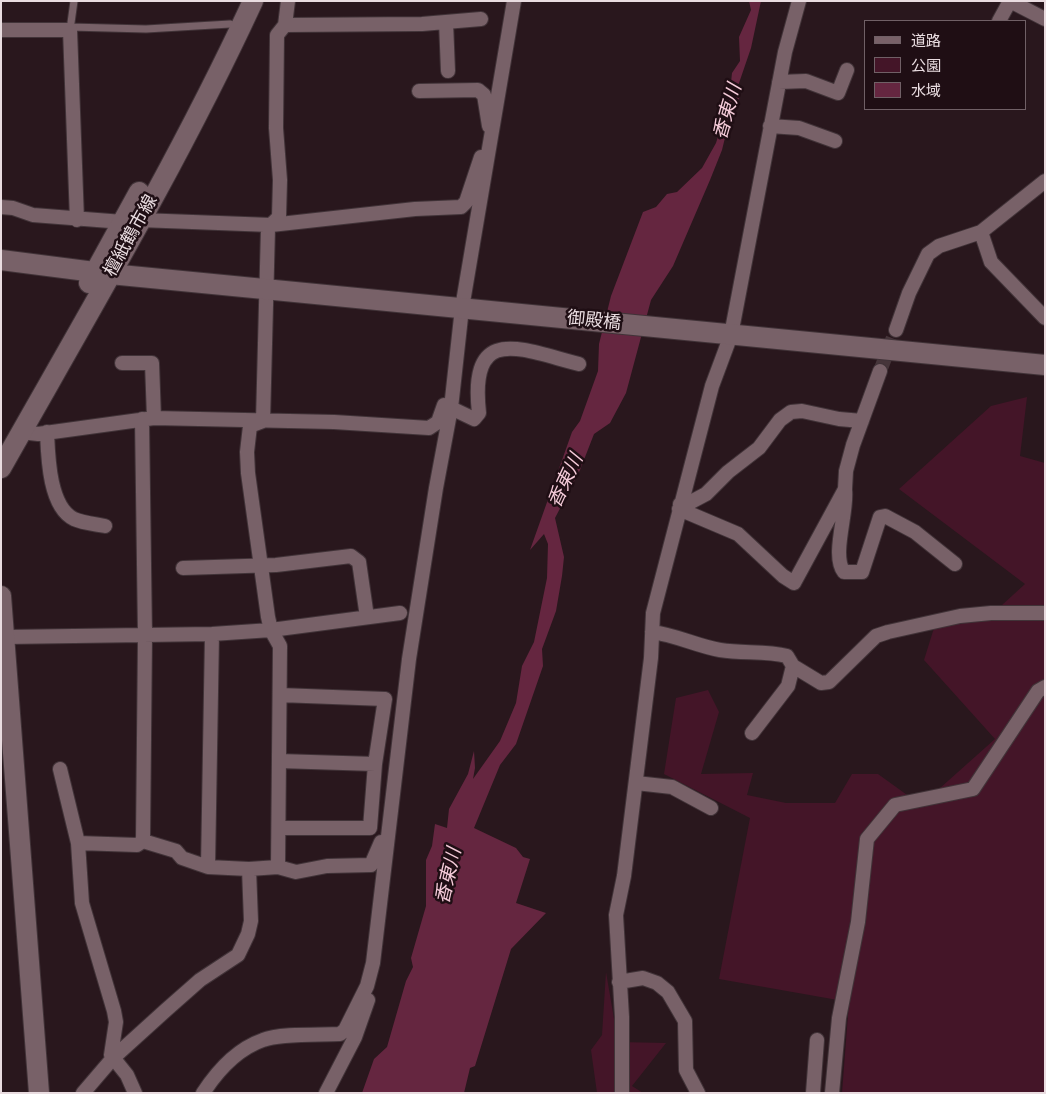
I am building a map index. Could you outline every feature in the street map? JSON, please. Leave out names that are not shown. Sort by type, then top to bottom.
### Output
[{"type":"street","name":"檀紙鶴市線","points":[[1,468],[131,221],[240,1]]},
{"type":"street","name":"檀紙鶴市線","points":[[131,221],[230,51],[253,1]]},
{"type":"street","points":[[263,421],[268,228],[279,217],[280,180],[276,128],[277,35],[285,25],[288,1]]},
{"type":"street","points":[[203,1093],[216,1073],[238,1053],[264,1039],[340,1034],[345,1030],[367,986],[373,963],[409,659],[514,1]]},
{"type":"street","points":[[622,1093],[622,1017],[616,915],[624,876],[636,783],[651,658],[653,613],[726,334],[798,1]]},
{"type":"street","points":[[1000,20],[1014,2],[1045,19]]},
{"type":"street","points":[[285,25],[446,22],[481,19]]},
{"type":"street","points":[[446,22],[448,71]]},
{"type":"street","points":[[1,30],[70,29],[77,220]]},
{"type":"street","points":[[779,82],[806,81],[838,93],[847,70]]},
{"type":"street","points":[[1,207],[13,208],[33,215],[77,220],[271,225],[415,208],[461,206],[466,202],[484,146],[492,134],[484,95],[478,90],[419,91]]},
{"type":"street","points":[[770,126],[799,128],[835,141]]},
{"type":"street","points":[[896,330],[909,293],[928,254],[939,246],[981,232],[1045,180]]},
{"type":"street","points":[[981,232],[991,262],[1045,318]]},
{"type":"street","name":"御殿橋","points":[[1,260],[103,273],[1045,365]]},
{"type":"street","name":"檀紙鶴市線","points":[[1,439],[103,273]]},
{"type":"street","points":[[21,432],[47,432],[148,419],[334,422],[429,428],[438,422],[445,400],[451,402],[474,419],[479,413],[477,395],[480,368],[485,357],[498,349],[515,347],[579,364]]},
{"type":"street","points":[[122,364],[152,363],[148,419],[143,841]]},
{"type":"street","points":[[880,370],[846,471],[845,489],[847,500],[840,541],[841,568],[844,572],[862,572],[880,517],[885,516],[915,532],[955,564]]},
{"type":"street","points":[[680,507],[706,494],[759,448],[780,420],[791,412],[802,411],[839,419],[862,420]]},
{"type":"street","points":[[263,421],[250,426],[247,452],[248,473],[271,630],[280,646],[278,867]]},
{"type":"street","points":[[47,432],[48,460],[59,502],[72,518],[105,526]]},
{"type":"street","points":[[680,507],[738,534],[783,576],[794,583],[845,489]]},
{"type":"street","points":[[183,568],[276,566],[350,556],[359,562],[367,617]]},
{"type":"street","points":[[1,596],[39,1093]]},
{"type":"street","points":[[5,637],[212,634],[271,630],[400,613]]},
{"type":"street","points":[[652,632],[673,635],[720,650],[770,652],[787,656],[792,666],[821,683],[829,682],[876,636],[888,632],[960,616],[991,613],[1045,613]]},
{"type":"street","points":[[208,867],[212,634]]},
{"type":"street","points":[[752,733],[788,686],[792,666]]},
{"type":"street","points":[[832,1093],[839,1018],[858,922],[867,839],[896,805],[973,789],[1038,691],[1045,687]]},
{"type":"street","points":[[279,828],[370,828],[375,764],[385,700],[280,695]]},
{"type":"street","points":[[279,762],[375,764]]},
{"type":"street","points":[[60,769],[78,843],[82,903],[114,1011],[116,1022],[112,1055],[127,1075],[135,1093]]},
{"type":"street","points":[[636,783],[672,787],[711,808]]},
{"type":"street","points":[[143,841],[176,851],[182,858],[208,867],[249,869],[278,867],[296,872],[327,866],[371,865],[381,842],[387,838]]},
{"type":"street","points":[[78,843],[137,845],[143,841]]},
{"type":"street","points":[[84,1093],[113,1058],[200,980],[238,956],[248,934],[251,921],[249,869]]},
{"type":"street","points":[[619,982],[643,978],[657,983],[668,992],[686,1021],[686,1070],[698,1093]]},
{"type":"street","points":[[326,1093],[354,1037],[369,999],[367,986]]},
{"type":"street","points":[[813,1093],[817,1040]]},
{"type":"lane","points":[[74,1],[70,29],[146,29],[230,24]]},
{"type":"green space","points":[[1027,397],[1020,456],[1045,463],[1045,1093],[842,1093],[849,1002],[719,979],[750,818],[664,774],[676,698],[708,690],[719,712],[701,774],[753,773],[747,795],[786,803],[835,803],[852,774],[878,774],[921,805],[995,739],[924,660],[934,628],[990,616],[1025,584],[899,489],[991,406]]},
{"type":"green space","points":[[606,972],[618,1042],[666,1043],[632,1086],[643,1093],[597,1093],[591,1050],[602,1035]]},
{"type":"water","name":"香東川","points":[[749,1],[761,1],[751,48],[738,86],[740,97],[732,109],[722,150],[673,266],[651,300],[626,393],[610,423],[594,434],[580,470],[555,518],[564,557],[556,611],[542,649],[543,666],[516,744],[500,765],[474,828],[516,848],[523,857],[530,859],[516,903],[546,913],[511,949],[475,1066],[470,1068],[464,1093],[362,1093],[374,1059],[387,1047],[406,981],[413,967],[411,958],[426,906],[426,860],[432,846],[435,824],[447,828],[449,809],[468,774],[474,751],[475,768],[473,779],[500,741],[516,703],[522,666],[534,642],[547,578],[548,544],[544,534],[530,550],[572,432],[580,421],[598,371],[599,344],[611,296],[643,212],[656,207],[667,194],[677,192],[702,168],[716,143],[729,101],[732,73],[740,61],[739,37],[751,10]]},
{"type":"tunnel","points":[[880,371],[896,330]]}]
